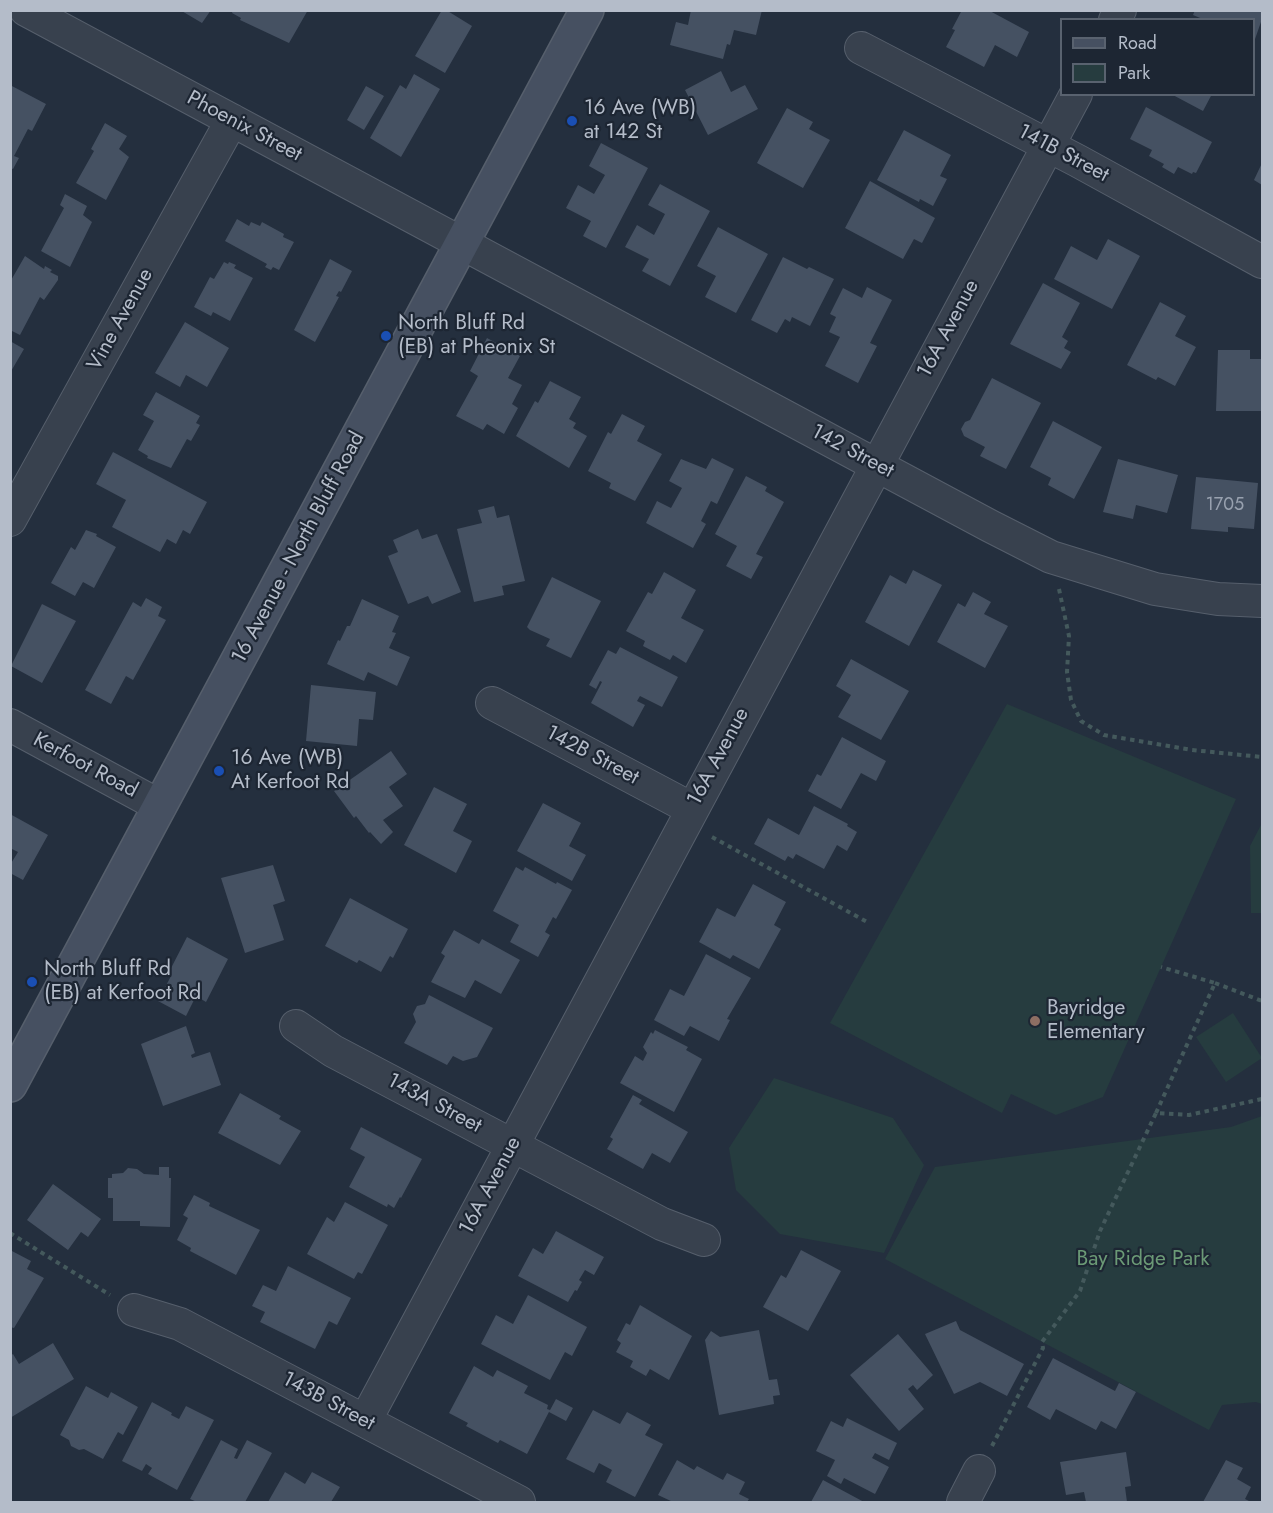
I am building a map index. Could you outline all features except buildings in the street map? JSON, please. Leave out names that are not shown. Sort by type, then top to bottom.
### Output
[{"type":"main road","name":"16 Avenue - North Bluff Road","points":[[10,1085],[587,10]]},
{"type":"street","name":"Phoenix Street","points":[[26,10],[462,244]]},
{"type":"street","name":"141B Street","points":[[861,48],[1049,146],[1263,262]]},
{"type":"street","name":"16A Avenue","points":[[365,1421],[1075,96]]},
{"type":"street","name":"Vine Avenue","points":[[10,520],[232,120]]},
{"type":"street","name":"142 Street","points":[[462,244],[1051,556],[1155,589],[1218,599],[1263,601]]},
{"type":"street","name":"142B Street","points":[[492,703],[688,815]]},
{"type":"street","name":"Kerfoot Road","points":[[10,725],[160,806]]},
{"type":"street","name":"143A Street","points":[[296,1026],[333,1051],[513,1146],[662,1224],[704,1240]]},
{"type":"street","name":"143B Street","points":[[134,1310],[180,1324],[519,1503]]},
{"type":"street","points":[[963,1503],[979,1471]]},
{"type":"path","points":[[1057,582],[1070,636],[1067,672],[1071,700],[1081,721],[1104,735],[1192,750],[1263,757]]},
{"type":"path","points":[[688,815],[869,923]]},
{"type":"path","points":[[1161,967],[1263,1000]]},
{"type":"path","points":[[979,1471],[1043,1348],[1042,1342],[1080,1291],[1100,1231],[1215,983]]},
{"type":"path","points":[[1156,1113],[1189,1115],[1263,1099]]},
{"type":"path","points":[[10,1233],[134,1310]]},
{"type":"green space","points":[[1007,704],[1236,799],[1103,1097],[1056,1115],[1011,1094],[1002,1113],[830,1023]]},
{"type":"green space","points":[[1262,823],[1262,913],[1251,913],[1250,846]]},
{"type":"green space","points":[[1233,1013],[1262,1058],[1226,1082],[1196,1037]]},
{"type":"green space","points":[[774,1078],[893,1118],[924,1165],[884,1253],[780,1234],[736,1190],[729,1148]]},
{"type":"green space","name":"Bay Ridge Park","points":[[1262,1116],[1262,1404],[1256,1402],[1222,1405],[1209,1430],[885,1259],[935,1167],[1231,1127]]},
{"type":"place","name":"16 Ave (WB) at 142 St","points":[[572,121]]},
{"type":"place","name":"North Bluff Rd (EB) at Pheonix St","points":[[386,336]]},
{"type":"place","name":"16 Ave (WB) At Kerfoot Rd","points":[[219,771]]},
{"type":"place","name":"North Bluff Rd (EB) at Kerfoot Rd","points":[[32,982]]},
{"type":"place","name":"Bayridge Elementary","points":[[1035,1021]]}]
